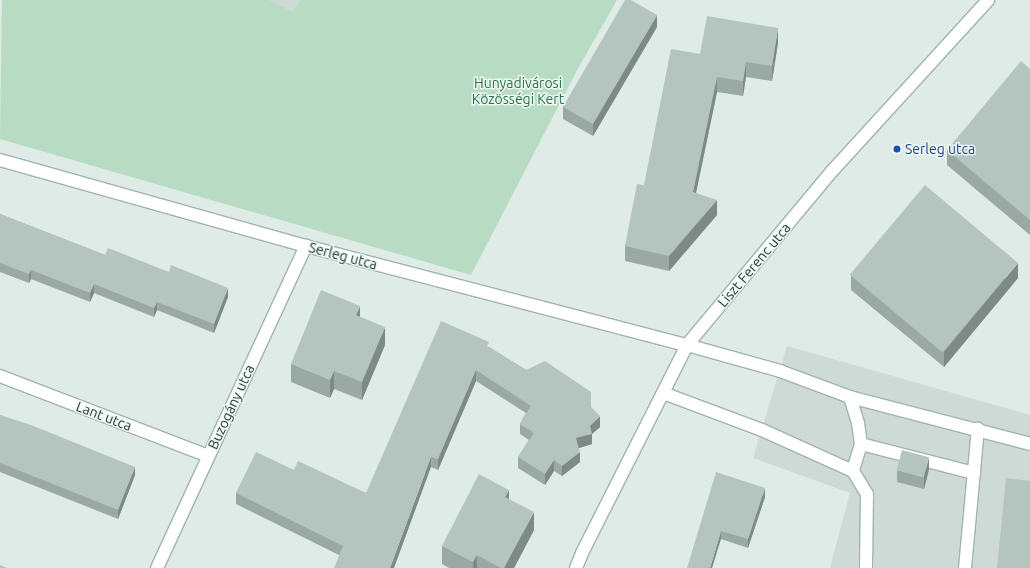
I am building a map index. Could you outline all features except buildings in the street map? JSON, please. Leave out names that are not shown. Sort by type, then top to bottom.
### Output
[{"type":"street","name":"Liszt Ferenc utca","points":[[576,568],[582,553],[687,345],[833,170],[988,0]]},
{"type":"street","name":"Serleg utca","points":[[0,160],[306,246],[687,345],[780,371],[850,397],[1030,444]]},
{"type":"street","name":"Buzogány utca","points":[[157,568],[306,246]]},
{"type":"street","name":"Lant utca","points":[[0,376],[208,456]]},
{"type":"street","points":[[663,394],[762,430],[853,471],[867,494],[866,568]]},
{"type":"street","points":[[850,397],[858,423],[861,444],[853,471]]},
{"type":"street","points":[[965,568],[978,430]]},
{"type":"street","points":[[861,444],[974,473]]},
{"type":"shaded area","points":[[270,0],[300,0],[293,12]]},
{"type":"shaded area","points":[[787,346],[1030,415],[1030,568],[830,568],[850,493],[753,458]]},
{"type":"green space","name":"Hunyadivárosi Közösségi Kert","points":[[2,0],[270,0],[293,12],[300,0],[617,0],[575,74],[471,275],[0,139]]},
{"type":"place","name":"Serleg utca","points":[[897,149]]}]
